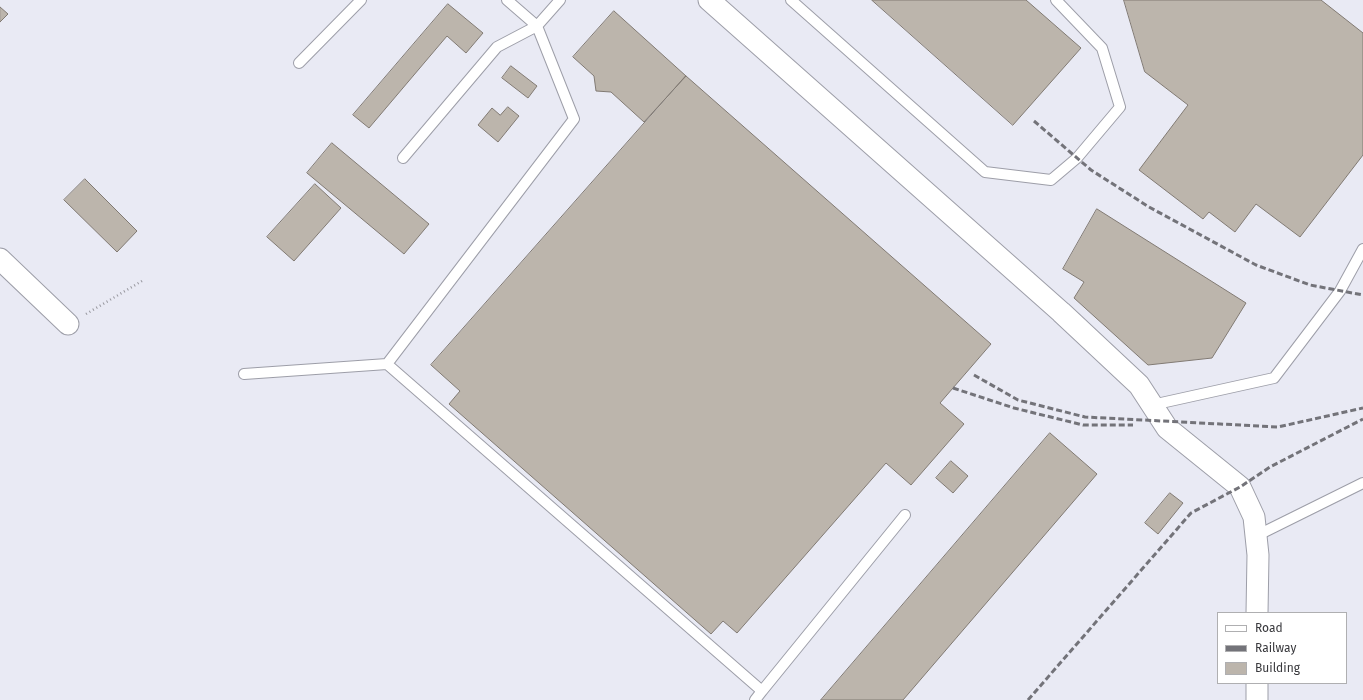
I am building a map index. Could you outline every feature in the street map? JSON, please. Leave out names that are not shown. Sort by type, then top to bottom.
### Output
[{"type":"street","points":[[709,0],[1061,312],[1139,385],[1167,428],[1240,487],[1254,517],[1258,554],[1257,612]]},
{"type":"street","points":[[0,259],[68,324]]},
{"type":"street","points":[[1257,684],[1257,700]]},
{"type":"lane","points":[[299,63],[361,0]]},
{"type":"lane","points":[[387,364],[574,119],[537,26],[507,0]]},
{"type":"lane","points":[[403,158],[497,47],[537,26],[560,0]]},
{"type":"lane","points":[[791,0],[985,172],[1051,180],[1077,158],[1120,107],[1102,48],[1056,0]]},
{"type":"lane","points":[[1152,405],[1274,378],[1340,291],[1363,249]]},
{"type":"lane","points":[[244,374],[387,364],[762,691]]},
{"type":"lane","points":[[1256,536],[1363,482]]},
{"type":"lane","points":[[755,700],[905,515]]},
{"type":"path","points":[[68,324],[142,281]]},
{"type":"building","points":[[872,0],[1026,0],[1081,48],[1013,125]]},
{"type":"building","points":[[1124,0],[1321,0],[1363,33],[1363,155],[1300,237],[1256,204],[1235,232],[1209,212],[1203,219],[1139,170],[1188,105],[1145,72]]},
{"type":"building","points":[[448,4],[483,33],[466,53],[447,36],[369,128],[353,115]]},
{"type":"building","points":[[0,7],[8,14],[0,22]]},
{"type":"building","points":[[614,11],[686,76],[644,122],[611,92],[596,91],[594,76],[573,57]]},
{"type":"building","points":[[511,66],[537,86],[528,98],[502,78]]},
{"type":"building","points":[[686,76],[991,344],[940,403],[964,424],[911,485],[886,463],[737,633],[723,621],[711,634],[449,404],[460,391],[431,365]]},
{"type":"building","points":[[508,107],[519,116],[498,142],[478,125],[492,108],[500,115]]},
{"type":"building","points":[[332,143],[429,224],[404,254],[307,173]]},
{"type":"building","points":[[85,179],[137,231],[117,252],[64,200]]},
{"type":"building","points":[[315,184],[341,208],[294,261],[267,237]]},
{"type":"building","points":[[1097,209],[1246,303],[1212,358],[1148,365],[1074,298],[1084,282],[1063,269]]},
{"type":"building","points":[[1050,433],[1097,474],[903,700],[821,700]]},
{"type":"building","points":[[951,461],[968,476],[953,493],[936,478]]},
{"type":"building","points":[[1170,493],[1183,503],[1158,534],[1145,523]]},
{"type":"railway","points":[[1034,121],[1091,170],[1149,207],[1256,265],[1310,285],[1363,295]]},
{"type":"railway","points":[[974,375],[1018,400],[1085,417],[1278,427],[1363,408]]},
{"type":"railway","points":[[953,388],[1014,408],[1083,425],[1133,425]]},
{"type":"railway","points":[[1028,700],[1191,513],[1240,487],[1270,467],[1363,419]]}]
